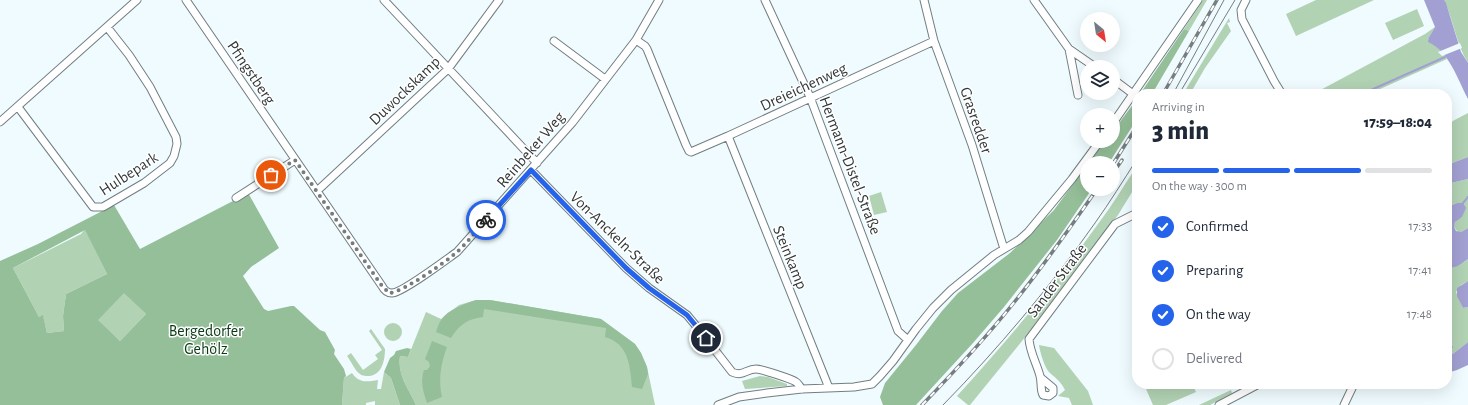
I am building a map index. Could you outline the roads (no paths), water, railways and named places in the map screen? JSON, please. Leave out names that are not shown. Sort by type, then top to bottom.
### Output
[{"type":"street","points":[[0,122],[137,0]]},
{"type":"street","name":"Pfingstberg","points":[[186,0],[382,286],[389,293],[398,291]]},
{"type":"street","points":[[384,0],[537,163]]},
{"type":"street","name":"Duwockskamp","points":[[317,191],[448,69],[499,0]]},
{"type":"street","name":"Reinbeker Weg","points":[[398,291],[438,266],[457,252],[531,170],[572,123],[636,40],[659,0]]},
{"type":"street","name":"Hermann-Distel-Straße","points":[[765,0],[810,97],[898,332],[908,340]]},
{"type":"street","name":"Grasredder","points":[[924,0],[934,40],[972,145],[1004,249]]},
{"type":"street","points":[[1034,0],[1069,49],[1085,60]]},
{"type":"street","points":[[1136,89],[1198,0]]},
{"type":"street","points":[[1246,0],[1241,12],[1243,22],[1279,89]]},
{"type":"street","name":"Hulbepark","points":[[18,107],[93,207],[103,208],[144,183],[170,163],[176,150],[176,137],[150,87],[129,55],[107,27]]},
{"type":"street","name":"Dreieichenweg","points":[[636,40],[645,46],[686,145],[689,151],[692,152],[934,40]]},
{"type":"street","points":[[554,41],[605,79]]},
{"type":"street","points":[[1069,49],[1078,95]]},
{"type":"street","points":[[1120,84],[1132,93]]},
{"type":"street","points":[[1120,112],[1132,95]]},
{"type":"street","name":"Steinkamp","points":[[728,136],[829,388]]},
{"type":"street","points":[[718,405],[739,397],[767,392],[858,387],[872,384],[893,361],[933,308],[994,255],[1019,240],[1028,232],[1072,179],[1095,148]]},
{"type":"street","points":[[236,198],[295,160]]},
{"type":"street","name":"Von-Anckeln-Straße","points":[[531,170],[626,268],[649,288],[687,315],[732,372],[744,374],[755,369],[762,369],[796,382],[802,389]]},
{"type":"street","name":"Sander Straße","points":[[1041,378],[1030,349],[1029,339],[1116,224],[1132,216]]},
{"type":"street","points":[[1219,405],[1249,389]]},
{"type":"street","points":[[1344,405],[1352,389]]},
{"type":"water","points":[[1424,0],[1444,0],[1446,3],[1461,52],[1468,63],[1468,99],[1447,59],[1442,52],[1428,42],[1429,37],[1435,27]]},
{"type":"water","points":[[1468,157],[1468,179],[1452,183],[1452,163]]},
{"type":"water","points":[[1463,203],[1466,208],[1462,217],[1455,222],[1454,227],[1456,231],[1461,232],[1468,228],[1468,259],[1458,266],[1453,267],[1452,267],[1452,205]]},
{"type":"water","points":[[1468,281],[1468,307],[1463,308],[1457,296],[1457,288]]},
{"type":"water","points":[[1468,342],[1468,365],[1452,372],[1452,354]]},
{"type":"waterway","points":[[1373,89],[1445,57]]},
{"type":"waterway","points":[[1463,203],[1468,197]]},
{"type":"tram line","points":[[1176,89],[1224,0]]},
{"type":"tram line","points":[[1182,89],[1235,0]]},
{"type":"tram line","points":[[943,405],[984,362],[1042,294],[1095,223],[1132,167]]},
{"type":"railway","points":[[1166,89],[1217,0]]},
{"type":"railway","points":[[1118,156],[1132,134]]},
{"type":"railway","points":[[922,405],[968,356],[1012,305],[1092,196]]},
{"type":"park label","name":"Bergedorfer Gehölz","points":[[206,339]]}]
